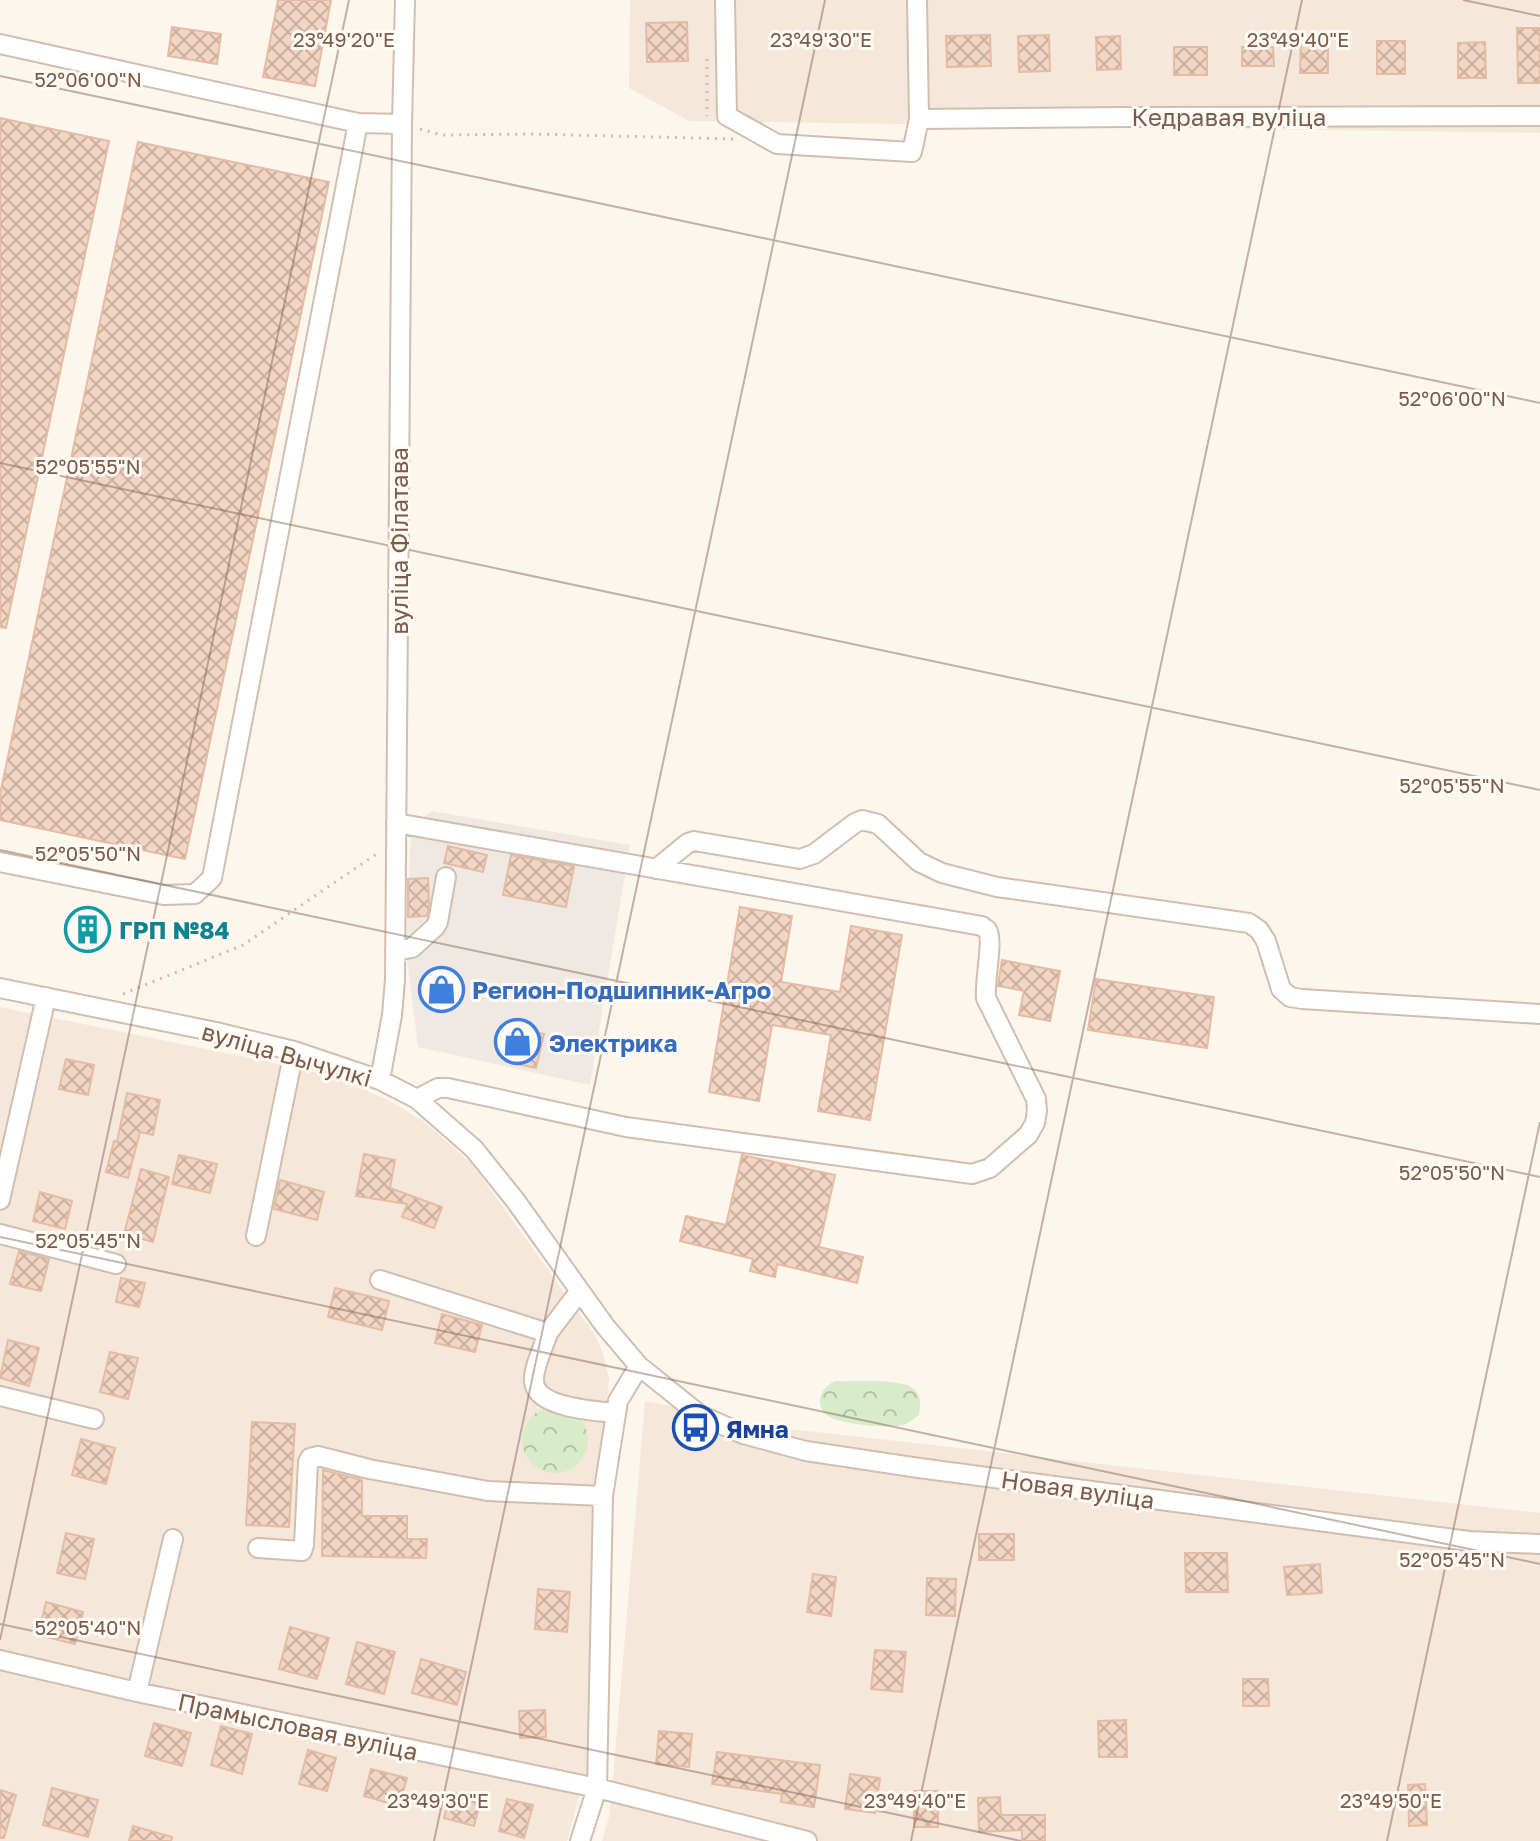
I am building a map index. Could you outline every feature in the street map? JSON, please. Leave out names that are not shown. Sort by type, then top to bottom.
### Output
[{"type":"street","name":"вуліца Філатава","points":[[380,1080],[392,1015],[395,951],[405,0]]},
{"type":"street","points":[[725,0],[727,116],[777,144],[912,152],[919,119],[917,0]]},
{"type":"street","points":[[0,44],[358,123],[402,124]]},
{"type":"street","name":"Кедравая вуліца","points":[[919,119],[1540,116]]},
{"type":"street","points":[[0,862],[164,895],[195,894],[212,878],[358,123]]},
{"type":"street","points":[[656,869],[694,841],[800,859],[814,854],[855,823],[870,821],[887,830],[919,862],[942,873],[997,887],[1249,923],[1259,930],[1266,941],[1281,989],[1290,997],[1540,1014]]},
{"type":"street","points":[[396,823],[982,926],[991,940],[984,987],[986,998],[1036,1099],[1037,1111],[1028,1135],[990,1168],[972,1174],[626,1127],[448,1088],[438,1088],[417,1099]]},
{"type":"street","points":[[395,951],[412,948],[435,927],[446,877]]},
{"type":"street","name":"вуліца Вычулкі","points":[[0,988],[294,1051],[380,1080],[417,1099],[474,1149],[515,1200],[579,1292],[639,1366]]},
{"type":"street","points":[[0,1200],[46,997]]},
{"type":"street","points":[[256,1236],[294,1051]]},
{"type":"street","points":[[0,1234],[116,1264]]},
{"type":"street","points":[[380,1280],[548,1333]]},
{"type":"street","points":[[579,1292],[548,1333],[533,1378],[535,1388],[544,1398],[556,1403],[576,1409],[616,1413]]},
{"type":"street","points":[[580,1841],[597,1788],[603,1496],[618,1401],[639,1366]]},
{"type":"street","name":"Новая вуліца","points":[[639,1366],[700,1415],[743,1434],[806,1451],[1469,1541],[1540,1544]]},
{"type":"street","points":[[0,1396],[94,1419]]},
{"type":"street","points":[[258,1548],[302,1551],[308,1462],[310,1458],[318,1456],[369,1469],[488,1491],[603,1496]]},
{"type":"street","points":[[137,1692],[173,1539]]},
{"type":"street","name":"Прамысловая вуліца","points":[[0,1660],[137,1692],[597,1788],[807,1841]]},
{"type":"path","points":[[402,124],[442,135],[533,134],[733,140],[753,130]]},
{"type":"path","points":[[118,997],[243,945],[388,846]]},
{"type":"shaded area","points":[[630,0],[1540,0],[1540,133],[689,121],[629,88]]},
{"type":"shaded area","points":[[432,811],[630,845],[590,1085],[418,1047],[406,951],[411,826]]},
{"type":"shaded area","points":[[0,1007],[308,1070],[390,1101],[423,1121],[472,1164],[594,1334],[609,1378],[586,1771],[567,1841],[0,1841]]},
{"type":"shaded area","points":[[645,1401],[771,1427],[1540,1513],[1540,1841],[602,1841],[610,1813]]},
{"type":"green space","points":[[835,1381],[891,1382],[910,1387],[919,1397],[919,1415],[896,1426],[864,1425],[834,1419],[823,1412],[820,1402],[823,1392]]},
{"type":"green space","points":[[555,1407],[578,1417],[588,1440],[578,1463],[555,1473],[532,1463],[522,1440],[532,1417]]},
{"type":"building","points":[[278,0],[331,0],[315,86],[263,77]]},
{"type":"building","points":[[687,22],[688,61],[647,62],[646,23]]},
{"type":"building","points":[[172,27],[221,34],[217,64],[168,56]]},
{"type":"building","points":[[1517,28],[1540,28],[1540,83],[1518,83]]},
{"type":"building","points":[[990,35],[991,66],[947,67],[946,36]]},
{"type":"building","points":[[1049,35],[1050,71],[1019,72],[1018,36]]},
{"type":"building","points":[[1120,36],[1121,69],[1097,70],[1096,37]]},
{"type":"building","points":[[1301,41],[1328,41],[1328,73],[1300,73]]},
{"type":"building","points":[[1377,41],[1405,41],[1405,74],[1377,74]]},
{"type":"building","points":[[1485,42],[1486,78],[1458,78],[1458,43]]},
{"type":"building","points":[[1174,47],[1207,47],[1207,75],[1174,75]]},
{"type":"building","points":[[1242,47],[1273,47],[1274,66],[1242,66]]},
{"type":"building","points":[[0,118],[109,141],[6,628],[0,627]]},
{"type":"building","points":[[138,142],[329,182],[185,859],[0,820],[0,794]]},
{"type":"building","points":[[448,846],[487,855],[483,872],[444,863]]},
{"type":"building","points":[[511,855],[574,866],[566,907],[503,895]]},
{"type":"building","points":[[428,878],[427,916],[408,917],[408,879]]},
{"type":"building","points":[[740,907],[792,916],[781,982],[840,992],[851,926],[902,935],[870,1120],[818,1111],[831,1035],[772,1025],[759,1101],[709,1092]]},
{"type":"building","points":[[1002,960],[1060,971],[1050,1021],[1019,1015],[1024,991],[998,986]]},
{"type":"building","points":[[442,973],[457,977],[449,1009],[434,1005]]},
{"type":"building","points":[[1096,979],[1214,997],[1207,1048],[1088,1030]]},
{"type":"building","points":[[507,1026],[544,1034],[536,1068],[517,1064],[521,1051],[503,1047]]},
{"type":"building","points":[[66,1059],[94,1065],[88,1095],[59,1089]]},
{"type":"building","points":[[127,1093],[160,1100],[153,1135],[140,1132],[128,1178],[106,1172],[114,1141],[117,1142]]},
{"type":"building","points":[[364,1154],[395,1160],[390,1188],[442,1207],[434,1228],[402,1217],[407,1204],[356,1196]]},
{"type":"building","points":[[179,1155],[217,1164],[210,1193],[172,1184]]},
{"type":"building","points":[[742,1155],[835,1175],[819,1247],[863,1257],[857,1283],[777,1264],[775,1277],[750,1271],[753,1259],[680,1241],[686,1216],[726,1225]]},
{"type":"building","points":[[141,1169],[169,1177],[153,1242],[124,1234]]},
{"type":"building","points":[[280,1180],[324,1192],[317,1220],[274,1209]]},
{"type":"building","points":[[40,1192],[72,1201],[65,1229],[33,1221]]},
{"type":"building","points":[[19,1251],[49,1259],[41,1291],[10,1284]]},
{"type":"building","points":[[121,1278],[145,1283],[139,1307],[116,1302]]},
{"type":"building","points":[[335,1288],[389,1301],[382,1330],[328,1317]]},
{"type":"building","points":[[442,1314],[482,1325],[475,1352],[435,1343]]},
{"type":"building","points":[[8,1340],[39,1348],[29,1386],[0,1378]]},
{"type":"building","points":[[110,1352],[138,1358],[128,1399],[100,1392]]},
{"type":"building","points":[[252,1422],[295,1424],[289,1527],[246,1525]]},
{"type":"building","points":[[81,1439],[115,1448],[106,1484],[72,1475]]},
{"type":"building","points":[[323,1470],[362,1480],[362,1516],[407,1516],[407,1539],[427,1539],[426,1558],[322,1556]]},
{"type":"building","points":[[66,1533],[94,1539],[85,1579],[57,1573]]},
{"type":"building","points":[[979,1534],[1014,1534],[1014,1560],[979,1560]]},
{"type":"building","points":[[1185,1553],[1227,1553],[1228,1592],[1186,1592]]},
{"type":"building","points":[[1320,1564],[1322,1593],[1287,1595],[1284,1567]]},
{"type":"building","points":[[813,1574],[836,1577],[831,1616],[807,1612]]},
{"type":"building","points":[[927,1578],[956,1579],[955,1616],[926,1615]]},
{"type":"building","points":[[538,1589],[570,1592],[567,1632],[535,1629]]},
{"type":"building","points":[[46,1602],[83,1612],[75,1644],[38,1635]]},
{"type":"building","points":[[290,1627],[329,1638],[317,1679],[279,1669]]},
{"type":"building","points":[[357,1642],[395,1652],[384,1694],[346,1684]]},
{"type":"building","points":[[875,1650],[906,1652],[902,1692],[871,1689]]},
{"type":"building","points":[[421,1659],[466,1672],[457,1705],[412,1693]]},
{"type":"building","points":[[1243,1679],[1268,1679],[1269,1706],[1243,1706]]},
{"type":"building","points":[[545,1710],[546,1737],[520,1738],[519,1711]]},
{"type":"building","points":[[1126,1720],[1127,1757],[1099,1757],[1098,1721]]},
{"type":"building","points":[[154,1723],[191,1733],[182,1766],[145,1756]]},
{"type":"building","points":[[221,1726],[252,1734],[242,1774],[211,1765]]},
{"type":"building","points":[[659,1731],[692,1734],[689,1767],[656,1764]]},
{"type":"building","points":[[308,1750],[336,1758],[327,1791],[299,1784]]},
{"type":"building","points":[[717,1752],[820,1765],[814,1807],[781,1802],[782,1794],[712,1784]]},
{"type":"building","points":[[371,1769],[407,1778],[399,1806],[364,1796]]},
{"type":"building","points":[[850,1774],[880,1778],[875,1813],[845,1809]]},
{"type":"building","points":[[1425,1784],[1427,1825],[1409,1826],[1408,1785]]},
{"type":"building","points":[[52,1788],[98,1800],[88,1837],[43,1825]]},
{"type":"building","points":[[0,1790],[16,1795],[4,1838],[0,1838]]},
{"type":"building","points":[[914,1791],[938,1791],[938,1827],[914,1827]]},
{"type":"building","points":[[451,1792],[481,1799],[474,1826],[444,1818]]},
{"type":"building","points":[[1000,1797],[1001,1815],[1045,1815],[1045,1841],[1022,1841],[1022,1830],[979,1832],[978,1798]]},
{"type":"building","points":[[507,1799],[533,1805],[524,1838],[499,1831]]},
{"type":"building","points":[[133,1826],[172,1837],[171,1841],[129,1841]]},
{"type":"place","name":"ГРП №84","points":[[88,929]]},
{"type":"place","name":"Регион-Подшипник-Агро","points":[[441,989]]},
{"type":"place","name":"Электрика","points":[[518,1042]]},
{"type":"place","name":"Ямна","points":[[695,1428]]}]
